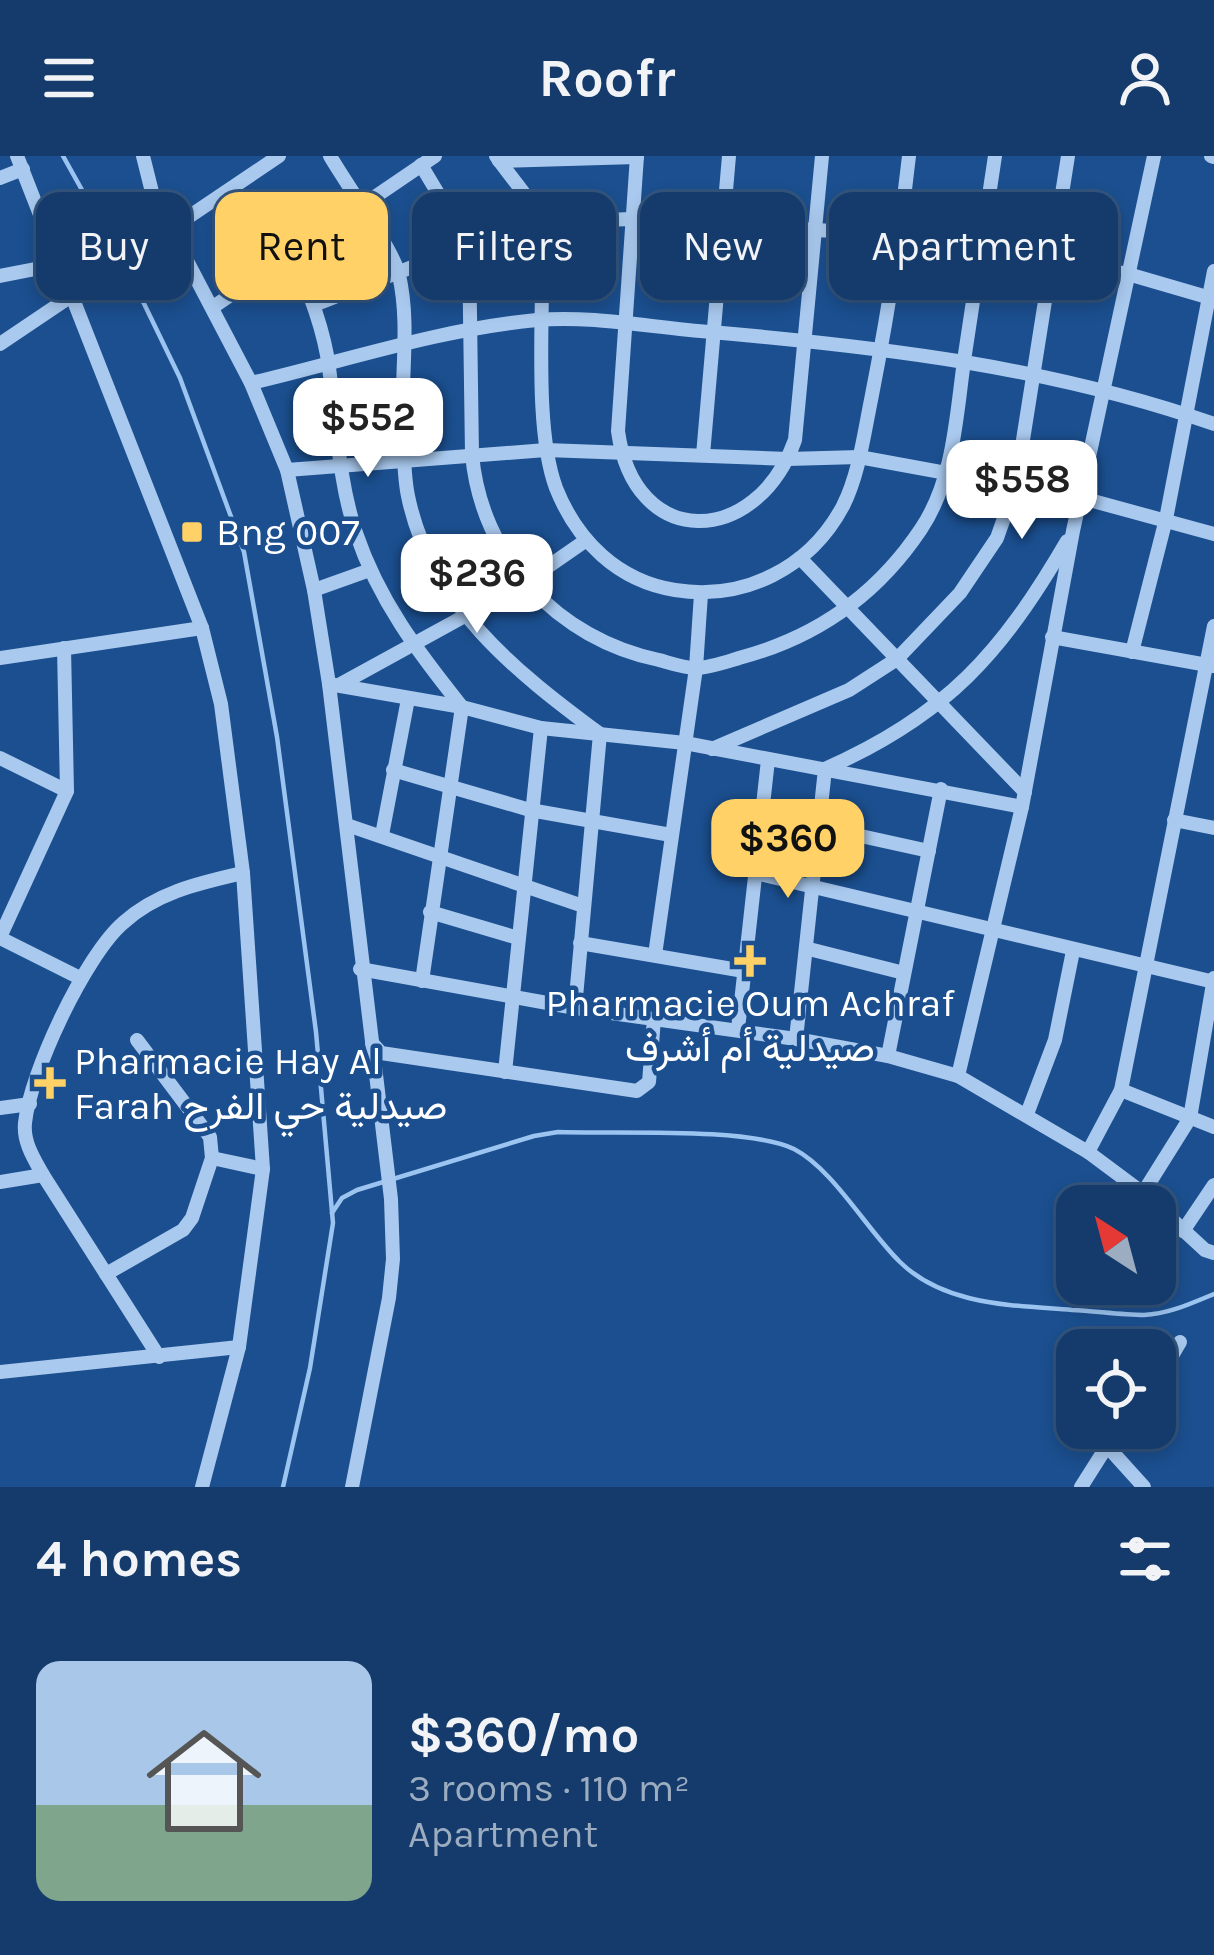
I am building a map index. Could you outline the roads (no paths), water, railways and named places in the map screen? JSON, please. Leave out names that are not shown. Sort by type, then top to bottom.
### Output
[{"type":"street","points":[[143,156],[152,192]]},
{"type":"street","points":[[191,216],[279,156]]},
{"type":"street","points":[[330,156],[351,192]]},
{"type":"street","points":[[726,192],[729,156]]},
{"type":"street","points":[[498,159],[637,157],[620,451],[647,499],[695,522],[722,520],[747,508],[766,491],[788,459],[798,420],[822,156]]},
{"type":"street","points":[[904,192],[908,156]]},
{"type":"street","points":[[990,192],[995,156]]},
{"type":"street","points":[[1062,192],[1067,156]]},
{"type":"street","points":[[958,1076],[1023,799],[1073,531],[1154,156]]},
{"type":"street","points":[[498,159],[521,192]]},
{"type":"street","points":[[384,192],[428,161],[443,192]]},
{"type":"street","points":[[0,178],[20,162],[36,201]]},
{"type":"street","points":[[616,220],[640,219]]},
{"type":"street","points":[[805,228],[829,229]]},
{"type":"street","points":[[388,253],[399,271],[405,346],[404,461],[418,529],[464,615],[519,674],[600,734]]},
{"type":"street","points":[[314,305],[412,266]]},
{"type":"street","points":[[191,267],[251,383],[287,470],[334,685],[360,969],[391,1199],[393,1258],[352,1487]]},
{"type":"street","points":[[0,276],[36,270]]},
{"type":"street","points":[[1118,272],[1212,298]]},
{"type":"street","points":[[1132,652],[1166,520],[1214,272]]},
{"type":"street","points":[[0,344],[67,300]]},
{"type":"street","points":[[75,300],[202,628],[221,704],[243,873],[263,1169],[239,1348],[202,1487]]},
{"type":"street","points":[[213,307],[223,300]]},
{"type":"street","points":[[312,300],[329,364],[340,464],[370,570],[412,644],[461,707],[422,981]]},
{"type":"street","points":[[472,300],[474,483],[523,584],[583,633],[607,646],[696,668],[764,652],[849,608],[874,587],[910,544],[947,475],[974,300]]},
{"type":"street","points":[[542,300],[546,450],[556,488],[585,541],[609,562],[663,588],[701,594],[755,584],[800,558],[844,503],[859,458],[889,300]]},
{"type":"street","points":[[703,455],[716,300]]},
{"type":"street","points":[[712,749],[849,690],[897,659],[935,622],[980,566],[997,538],[1016,484],[1045,300]]},
{"type":"street","points":[[251,383],[473,329],[542,320],[803,339],[964,360],[1104,390],[1214,424]]},
{"type":"street","points":[[287,470],[546,450],[859,458],[1082,497],[1214,534]]},
{"type":"street","points":[[826,769],[902,731],[980,667],[1027,610],[1073,531]]},
{"type":"street","points":[[334,685],[523,584],[585,541]]},
{"type":"street","points":[[800,558],[1023,799]]},
{"type":"street","points":[[314,590],[370,570]]},
{"type":"street","points":[[655,955],[696,668],[701,594]]},
{"type":"street","points":[[1088,1152],[1121,1090],[1210,666],[1214,626]]},
{"type":"street","points":[[0,658],[202,628]]},
{"type":"street","points":[[1052,637],[1210,666]]},
{"type":"street","points":[[64,648],[67,791],[0,938],[80,978]]},
{"type":"street","points":[[334,685],[461,707],[541,728],[685,743],[1023,799]]},
{"type":"street","points":[[382,835],[408,699]]},
{"type":"street","points":[[505,1072],[541,728]]},
{"type":"street","points":[[575,1008],[600,734]]},
{"type":"street","points":[[0,758],[67,791]]},
{"type":"street","points":[[738,1029],[768,760]]},
{"type":"street","points":[[796,1039],[826,769]]},
{"type":"street","points":[[392,770],[530,810],[670,836]]},
{"type":"street","points":[[888,1056],[941,789]]},
{"type":"street","points":[[1174,820],[1214,828]]},
{"type":"street","points":[[347,825],[583,905]]},
{"type":"street","points":[[820,827],[929,851]]},
{"type":"street","points":[[159,1357],[43,1175],[25,1135],[30,1104],[80,978],[123,923],[184,886],[243,873]]},
{"type":"street","points":[[755,873],[1072,951],[1214,980],[1190,1118],[1148,1185]]},
{"type":"street","points":[[430,912],[518,938]]},
{"type":"street","points":[[580,944],[744,971]]},
{"type":"street","points":[[809,949],[904,973]]},
{"type":"street","points":[[1028,1114],[1054,1040],[1072,951]]},
{"type":"street","points":[[360,969],[888,1056],[958,1076],[1028,1114],[1132,1185]]},
{"type":"street","points":[[372,1043],[382,1053],[642,1089],[649,1082],[654,1019]]},
{"type":"street","points":[[106,1274],[183,1230],[192,1218],[212,1158],[210,1137],[137,1040]]},
{"type":"street","points":[[1121,1090],[1214,1126]]},
{"type":"street","points":[[0,1108],[30,1104]]},
{"type":"street","points":[[212,1158],[263,1169]]},
{"type":"street","points":[[0,1182],[43,1175]]},
{"type":"street","points":[[1183,1231],[1214,1185]]},
{"type":"street","points":[[1176,1224],[1214,1253]]},
{"type":"street","points":[[1176,1349],[1180,1342]]},
{"type":"street","points":[[0,1372],[239,1348]]},
{"type":"street","points":[[1081,1487],[1105,1449]]},
{"type":"street","points":[[1110,1449],[1142,1486]]},
{"type":"waterway","points":[[63,156],[180,378],[244,552],[277,737],[316,1032],[333,1223],[310,1368],[283,1487]]},
{"type":"waterway","points":[[332,1213],[342,1198],[357,1190],[534,1136],[558,1132],[714,1134],[773,1142],[808,1158],[900,1262],[959,1295],[1004,1304],[1144,1315],[1214,1294]]},
{"type":"place","name":"Bng 007","points":[[192,532]]},
{"type":"place","name":"Pharmacie Oum Achraf صيدلية أم أشرف","points":[[750,961]]},
{"type":"place","name":"Pharmacie Hay Al Farah صيدلية حي الفرح","points":[[50,1083]]}]
